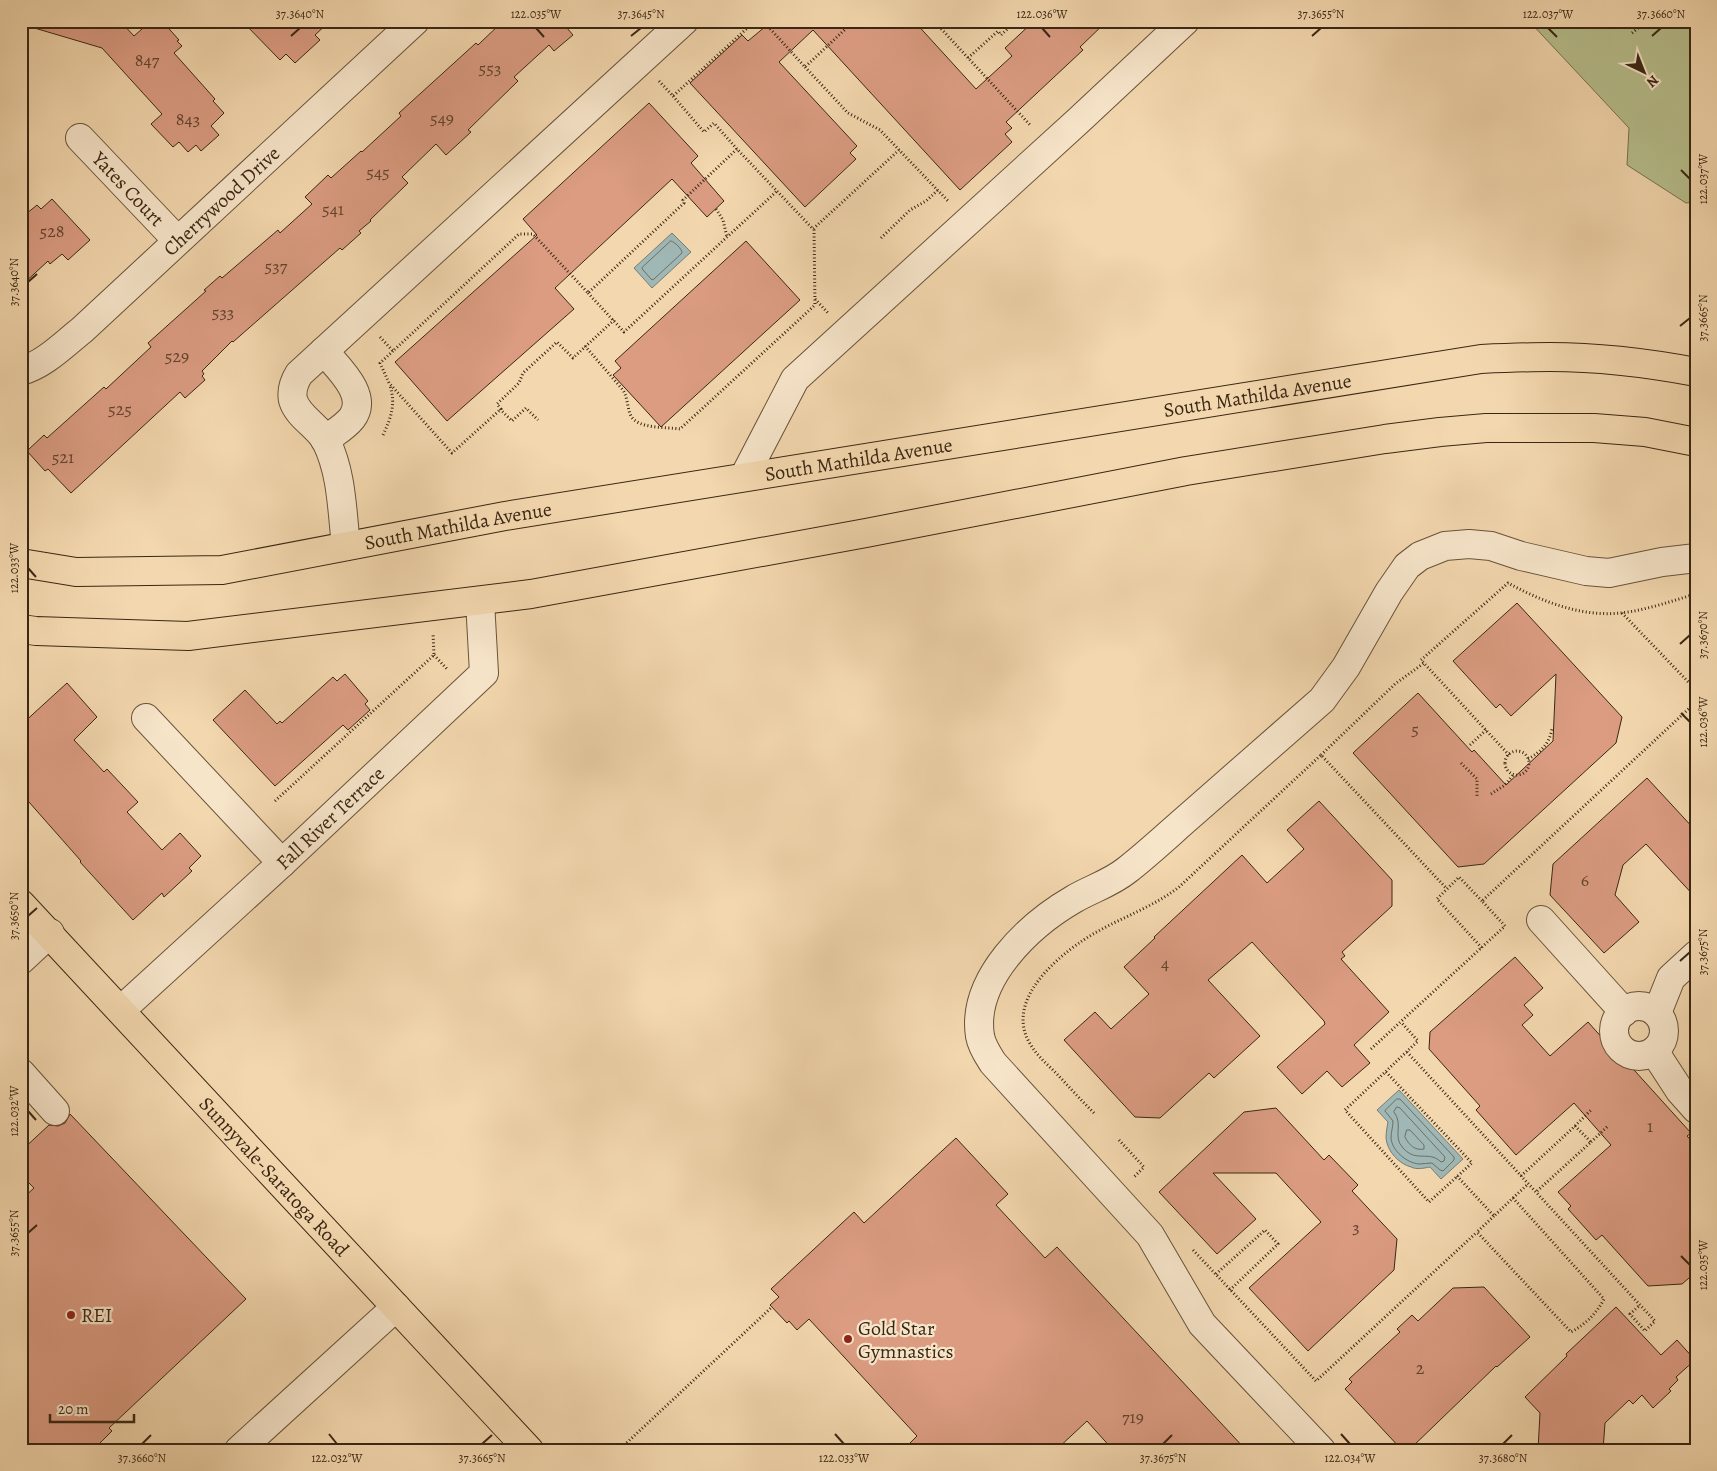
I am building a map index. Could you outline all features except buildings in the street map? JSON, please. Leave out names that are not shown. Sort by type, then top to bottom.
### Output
[{"type":"main road","name":"South Mathilda Avenue","points":[[21,563],[76,572],[222,570],[505,516],[1481,359],[1551,357],[1600,359],[1696,372]]},
{"type":"main road","points":[[21,629],[188,636],[531,594],[1195,470],[1412,435],[1486,428],[1594,428],[1645,432],[1696,442]]},
{"type":"main road","name":"Sunnyvale-Saratoga Road","points":[[21,904],[529,1450]]},
{"type":"street","points":[[346,546],[337,470],[325,440],[299,411],[293,400],[292,392],[299,374],[684,21]]},
{"type":"street","points":[[744,478],[795,380],[1185,21]]},
{"type":"street","name":"Cherrywood Drive","points":[[21,371],[29,369],[49,357],[75,335],[413,22]]},
{"type":"street","name":"Yates Court","points":[[80,138],[177,240]]},
{"type":"street","points":[[324,352],[351,384],[357,397],[356,412],[351,419],[325,440]]},
{"type":"street","points":[[1322,1450],[1202,1324],[1150,1235],[993,1063],[985,1051],[980,1036],[980,1014],[986,990],[997,968],[1030,932],[1050,915],[1073,900],[1127,871],[1322,700],[1346,667],[1389,592],[1407,566],[1420,556],[1445,546],[1491,546],[1521,556],[1586,571],[1609,573],[1662,562],[1696,558]]},
{"type":"street","name":"Fall River Terrace","points":[[121,1010],[282,863],[484,673],[480,600]]},
{"type":"street","points":[[146,718],[282,863]]},
{"type":"street","points":[[1541,920],[1624,1012]]},
{"type":"street","points":[[21,960],[50,933]]},
{"type":"street","points":[[1656,1013],[1671,978],[1696,955]]},
{"type":"street","points":[[1637,1006],[1651,1009],[1656,1013],[1662,1020],[1664,1028],[1664,1037],[1660,1045],[1654,1051],[1639,1056],[1623,1050],[1617,1043],[1615,1027],[1618,1019],[1624,1012],[1637,1006]]},
{"type":"street","points":[[1654,1051],[1680,1090],[1696,1109]]},
{"type":"street","points":[[21,1073],[55,1110]]},
{"type":"street","points":[[239,1450],[396,1307]]},
{"type":"path","points":[[673,96],[755,21]]},
{"type":"path","points":[[763,21],[848,114],[880,130],[967,222]]},
{"type":"path","points":[[805,67],[854,21]]},
{"type":"path","points":[[934,21],[1050,147]]},
{"type":"path","points":[[968,58],[998,31],[1001,35],[1016,21]]},
{"type":"path","points":[[1637,21],[1639,27]]},
{"type":"path","points":[[1632,33],[1647,21]]},
{"type":"path","points":[[641,60],[704,132],[714,123],[814,228]]},
{"type":"path","points":[[588,293],[684,203],[683,200],[737,149]]},
{"type":"path","points":[[585,346],[627,396],[631,416],[634,420],[643,425],[680,428],[815,305],[814,228],[899,150]]},
{"type":"path","points":[[881,238],[910,210],[926,201],[938,190]]},
{"type":"path","points":[[383,435],[393,407],[389,383],[380,363],[519,234],[533,234],[624,332],[777,191]]},
{"type":"path","points":[[716,209],[723,220],[727,237]]},
{"type":"path","points":[[815,298],[834,320]]},
{"type":"path","points":[[362,317],[393,351]]},
{"type":"path","points":[[538,420],[526,408],[512,421],[497,404],[519,384],[523,373],[557,342],[572,358],[614,320]]},
{"type":"path","points":[[389,383],[452,453],[500,408]]},
{"type":"path","points":[[1509,755],[1422,660],[1508,583],[1545,601],[1565,608],[1606,614],[1622,613],[1696,594]]},
{"type":"path","points":[[1622,613],[1696,690]]},
{"type":"path","points":[[433,632],[434,655],[451,674]]},
{"type":"path","points":[[275,801],[434,655]]},
{"type":"path","points":[[1094,1113],[1039,1056],[1028,1041],[1023,1023],[1023,1008],[1040,979],[1053,965],[1083,940],[1155,904],[1174,891],[1395,684],[1424,663]]},
{"type":"path","points":[[1482,901],[1696,702]]},
{"type":"path","points":[[1528,759],[1546,746],[1552,729]]},
{"type":"path","points":[[1470,745],[1486,730]]},
{"type":"path","points":[[1512,752],[1524,752],[1528,759],[1530,763],[1527,770],[1521,775],[1513,774],[1506,769],[1506,758],[1512,752]]},
{"type":"path","points":[[1321,755],[1447,889]]},
{"type":"path","points":[[1461,763],[1477,779],[1477,797]]},
{"type":"path","points":[[1491,794],[1504,785],[1513,774]]},
{"type":"path","points":[[1371,1049],[1482,948],[1505,926],[1459,878],[1437,899],[1482,948]]},
{"type":"path","points":[[1386,1072],[1472,1163],[1429,1202],[1345,1110],[1418,1041],[1401,1022]]},
{"type":"path","points":[[1407,1052],[1655,1321],[1645,1330],[1630,1314],[1640,1305]]},
{"type":"path","points":[[1521,1176],[1592,1109]]},
{"type":"path","points":[[1576,1126],[1591,1142]]},
{"type":"path","points":[[1536,1192],[1608,1126]]},
{"type":"path","points":[[1119,1140],[1144,1167],[1128,1182]]},
{"type":"path","points":[[1458,1176],[1494,1216]]},
{"type":"path","points":[[1186,1243],[1316,1381],[1528,1184]]},
{"type":"path","points":[[1477,1232],[1571,1332],[1596,1313],[1604,1299],[1513,1198]]},
{"type":"path","points":[[1216,1274],[1264,1230],[1278,1244],[1230,1290]]},
{"type":"path","points":[[619,1450],[772,1307]]},
{"type":"green space","points":[[1529,21],[1696,21],[1696,202],[1686,203],[1627,165],[1629,128]]},
{"type":"water","points":[[672,233],[691,252],[652,288],[634,268]]},
{"type":"water","points":[[1399,1090],[1463,1159],[1441,1179],[1430,1167],[1416,1168],[1402,1163],[1389,1148],[1386,1138],[1388,1122],[1377,1110]]},
{"type":"place","name":"REI","points":[[71,1315]]},
{"type":"place","name":"Gold Star Gymnastics","points":[[848,1339]]}]
